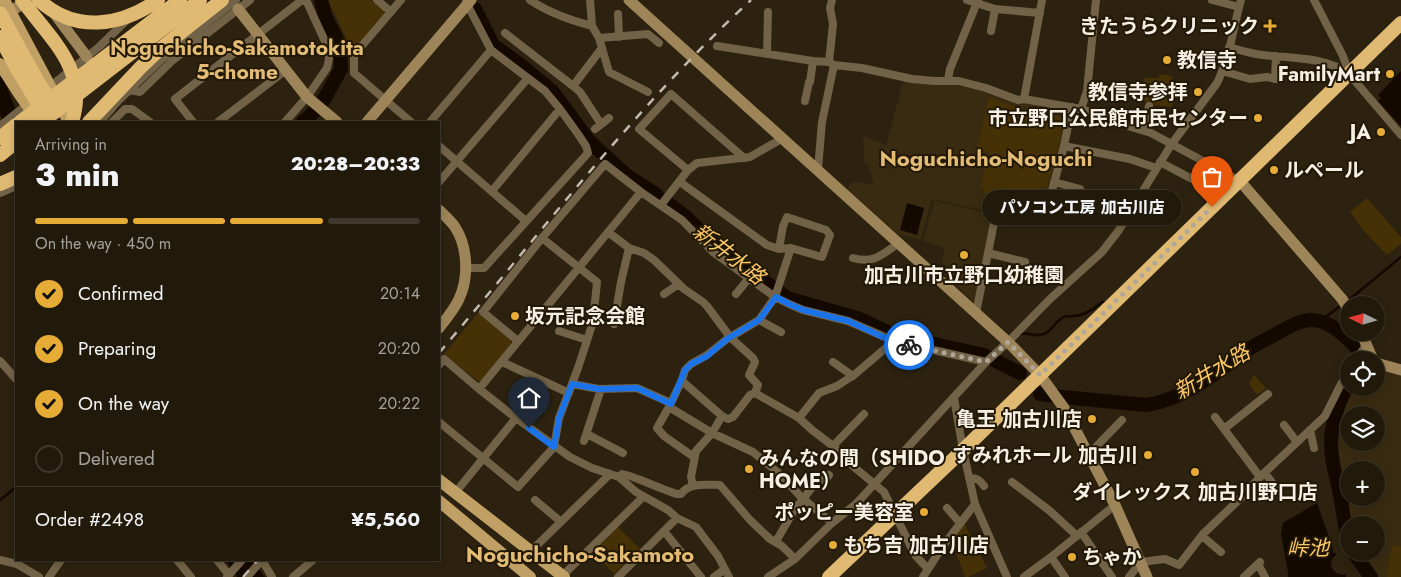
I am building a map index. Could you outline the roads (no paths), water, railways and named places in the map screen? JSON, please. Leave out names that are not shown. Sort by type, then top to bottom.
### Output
[{"type":"highway","points":[[22,0],[56,43],[70,65],[76,88],[76,109],[69,121]]},
{"type":"highway","points":[[39,0],[56,12],[70,18],[82,22],[95,23],[114,21],[135,14],[158,0]]},
{"type":"highway","points":[[30,119],[180,0]]},
{"type":"highway","points":[[30,119],[200,0]]},
{"type":"highway","points":[[90,121],[160,49],[222,0]]},
{"type":"highway","points":[[3,8],[38,82],[67,121]]},
{"type":"highway","points":[[829,577],[963,450],[1401,23]]},
{"type":"highway","points":[[0,37],[20,74],[49,121]]},
{"type":"highway","points":[[0,138],[15,126]]},
{"type":"highway","points":[[0,130],[15,140]]},
{"type":"highway","points":[[2,153],[15,142]]},
{"type":"highway","points":[[0,184],[15,177]]},
{"type":"main road","points":[[0,64],[20,95],[30,119]]},
{"type":"main road","points":[[440,481],[563,576]]},
{"type":"main road","points":[[440,502],[530,577]]},
{"type":"street","points":[[3,8],[31,0]]},
{"type":"street","points":[[44,0],[86,58]]},
{"type":"street","points":[[30,119],[86,58],[148,0]]},
{"type":"street","points":[[101,121],[130,90],[140,92],[173,60],[237,5],[250,0]]},
{"type":"street","points":[[192,121],[175,99],[304,0],[328,48],[330,59],[307,97],[287,121]]},
{"type":"street","points":[[378,0],[391,12]]},
{"type":"street","points":[[401,0],[354,55],[354,73],[410,121]]},
{"type":"street","points":[[530,0],[560,16],[592,26]]},
{"type":"street","points":[[590,0],[592,26],[599,38],[609,72],[648,92]]},
{"type":"street","points":[[629,0],[1008,342],[1040,375],[1064,408],[1089,454],[1142,562],[1147,577]]},
{"type":"street","points":[[818,169],[822,122],[832,64],[833,24],[830,8],[832,0]]},
{"type":"street","points":[[967,0],[995,8],[1040,13]]},
{"type":"street","points":[[1024,99],[1042,0]]},
{"type":"street","points":[[1081,109],[1087,91],[1096,0]]},
{"type":"street","points":[[768,577],[795,559],[832,523],[856,504],[986,362],[1050,299],[1102,252],[1119,230],[1158,165],[1217,83],[1222,71],[1230,48],[1240,4],[1212,0]]},
{"type":"street","points":[[1314,0],[1343,56],[1349,74]]},
{"type":"street","points":[[368,121],[468,1],[491,50],[545,91],[586,146],[588,153],[484,268],[466,268]]},
{"type":"street","points":[[948,80],[950,69],[978,2]]},
{"type":"street","points":[[237,5],[307,97],[336,121]]},
{"type":"street","points":[[991,32],[995,8]]},
{"type":"street","points":[[768,12],[768,54]]},
{"type":"street","points":[[618,14],[619,37]]},
{"type":"street","points":[[505,33],[580,92],[598,126],[609,118]]},
{"type":"street","points":[[599,38],[648,34],[658,43]]},
{"type":"street","points":[[718,46],[862,68],[912,79],[959,81],[986,88],[1018,100],[1024,99],[1081,109],[1118,120],[1151,133],[1240,180],[1340,297]]},
{"type":"street","points":[[573,86],[602,48]]},
{"type":"street","points":[[1230,48],[1256,54],[1310,59],[1341,68],[1349,74],[1401,135]]},
{"type":"street","points":[[431,121],[491,50]]},
{"type":"street","points":[[1222,71],[1250,79],[1275,78],[1276,56]]},
{"type":"street","points":[[805,101],[813,61]]},
{"type":"street","points":[[219,121],[286,70]]},
{"type":"street","points":[[440,181],[528,78]]},
{"type":"street","points":[[688,170],[639,129],[671,94],[744,158]]},
{"type":"street","points":[[1142,130],[1149,106]]},
{"type":"street","points":[[976,313],[996,213],[1044,221],[1064,146],[1072,107]]},
{"type":"street","points":[[113,121],[125,108],[132,109],[149,121]]},
{"type":"street","points":[[492,191],[560,109]]},
{"type":"street","points":[[0,125],[15,122]]},
{"type":"street","points":[[661,205],[688,170],[697,163],[744,158],[783,138]]},
{"type":"street","points":[[1064,146],[1158,165],[1224,196]]},
{"type":"street","points":[[440,147],[526,221]]},
{"type":"street","points":[[518,341],[483,312],[542,238],[605,164],[682,220],[713,252],[776,297],[789,304],[803,310],[848,321],[894,342],[986,362]]},
{"type":"street","points":[[680,182],[768,245],[779,249],[791,248],[822,257],[830,235],[826,230],[787,217],[783,226],[779,249]]},
{"type":"street","points":[[1054,182],[1080,189]]},
{"type":"street","points":[[0,193],[15,186]]},
{"type":"street","points":[[479,389],[641,192]]},
{"type":"street","points":[[440,211],[458,234],[466,268],[465,282],[460,299],[452,313],[440,327]]},
{"type":"street","points":[[608,232],[629,248],[644,253],[654,260],[753,358],[754,362],[749,375],[758,385],[755,393],[750,395],[733,417],[728,419],[722,416],[682,381]]},
{"type":"street","points":[[440,423],[518,487],[554,447],[559,418],[593,322],[597,282],[542,238]]},
{"type":"street","points":[[854,258],[872,260],[880,257],[899,243]]},
{"type":"street","points":[[614,324],[629,248]]},
{"type":"street","points":[[694,455],[691,455],[664,436],[657,428],[682,381],[685,370],[691,364],[707,356],[730,337],[759,320],[776,297],[791,248]]},
{"type":"street","points":[[988,253],[1025,262]]},
{"type":"street","points":[[862,260],[862,270]]},
{"type":"street","points":[[736,294],[749,278]]},
{"type":"street","points":[[664,294],[679,284]]},
{"type":"street","points":[[759,320],[781,332]]},
{"type":"street","points":[[559,331],[587,340]]},
{"type":"street","points":[[1365,341],[1369,351]]},
{"type":"street","points":[[799,418],[819,393],[837,386],[853,376],[894,342]]},
{"type":"street","points":[[1362,351],[1366,344]]},
{"type":"street","points":[[441,359],[554,447],[570,457],[618,477],[644,497],[668,510],[677,518],[696,527],[718,556],[729,577]]},
{"type":"street","points":[[0,361],[15,378]]},
{"type":"street","points":[[502,362],[569,393]]},
{"type":"street","points":[[833,362],[853,376]]},
{"type":"street","points":[[1385,366],[1401,370]]},
{"type":"street","points":[[572,384],[601,389],[637,388],[670,405],[712,433],[753,452],[781,475],[803,499],[832,523]]},
{"type":"street","points":[[1130,577],[1142,562],[1165,558],[1179,565],[1202,536],[1325,416],[1340,386]]},
{"type":"street","points":[[601,389],[585,438],[623,453]]},
{"type":"street","points":[[755,393],[799,418],[834,446],[884,492],[915,555],[928,570]]},
{"type":"street","points":[[1224,428],[1263,402],[1268,394]]},
{"type":"street","points":[[954,398],[974,504],[1007,577]]},
{"type":"street","points":[[834,446],[864,414]]},
{"type":"street","points":[[693,486],[691,477],[694,455],[712,433],[722,416]]},
{"type":"street","points":[[1215,417],[1260,478],[1279,492]]},
{"type":"street","points":[[455,493],[516,418]]},
{"type":"street","points":[[1089,454],[1122,420]]},
{"type":"street","points":[[1284,425],[1297,442]]},
{"type":"street","points":[[1310,430],[1314,448]]},
{"type":"street","points":[[530,552],[610,474]]},
{"type":"street","points":[[618,477],[626,474],[677,494],[681,494],[693,486],[720,485],[750,520],[795,559]]},
{"type":"street","points":[[775,541],[793,512],[820,477],[825,481],[829,475]]},
{"type":"street","points":[[969,478],[978,479],[984,486]]},
{"type":"street","points":[[1260,478],[1264,497]]},
{"type":"street","points":[[1018,484],[1052,509],[1079,534],[1112,577]]},
{"type":"street","points":[[563,576],[644,497]]},
{"type":"street","points":[[535,500],[561,522]]},
{"type":"street","points":[[923,577],[974,504]]},
{"type":"street","points":[[1024,577],[1052,557],[1115,505]]},
{"type":"street","points":[[947,508],[960,523]]},
{"type":"street","points":[[618,577],[677,518]]},
{"type":"street","points":[[664,531],[701,577]]},
{"type":"street","points":[[1202,536],[1221,552]]},
{"type":"street","points":[[1052,557],[1065,577]]},
{"type":"street","points":[[0,560],[17,564],[39,577]]},
{"type":"street","points":[[49,577],[60,561]]},
{"type":"street","points":[[178,561],[191,577]]},
{"type":"street","points":[[219,561],[228,576],[241,561]]},
{"type":"street","points":[[247,577],[261,561],[272,577]]},
{"type":"street","points":[[293,577],[312,561]]},
{"type":"street","points":[[1244,577],[1258,563],[1265,577]]},
{"type":"street","points":[[714,577],[725,569]]},
{"type":"water","points":[[1401,71],[1401,126],[1378,101],[1381,98],[1378,95]]},
{"type":"water","points":[[0,76],[5,83],[21,121],[15,121],[15,148],[0,114]]},
{"type":"water","points":[[907,203],[924,208],[917,235],[900,230]]},
{"type":"water","name":"峠池","points":[[1317,503],[1333,548],[1333,553],[1336,553],[1331,562],[1332,566],[1336,573],[1346,574],[1346,577],[1288,577],[1281,534],[1283,523]]},
{"type":"water","points":[[227,561],[253,561],[265,577],[237,577]]},
{"type":"waterway","points":[[304,121],[323,101],[341,69],[340,45],[325,16],[321,0]]},
{"type":"waterway","name":"新井水路","points":[[475,9],[493,45],[552,91],[589,141],[625,174],[657,195]]},
{"type":"waterway","name":"新井水路","points":[[669,204],[685,216],[718,248],[787,298],[860,319],[894,335],[984,355],[1020,373]]},
{"type":"waterway","points":[[1354,296],[1401,257]]},
{"type":"waterway","points":[[1020,334],[1043,334],[1063,317],[1077,316],[1092,310],[1104,302]]},
{"type":"waterway","points":[[1320,321],[1339,307]]},
{"type":"waterway","name":"新井水路","points":[[1040,394],[1146,405],[1156,403],[1172,398],[1192,388],[1255,345],[1293,325],[1307,320],[1319,321],[1334,328],[1358,351]]},
{"type":"waterway","name":"新井水路","points":[[1343,396],[1332,428],[1331,447],[1343,516]]},
{"type":"waterway","points":[[0,500],[15,488]]},
{"type":"waterway","name":"新井水路","points":[[1359,561],[1371,577]]},
{"type":"railway","points":[[440,352],[628,127],[708,41],[751,0]]},
{"type":"railway","points":[[243,577],[257,561]]},
{"type":"place","name":"きたうらクリニック","points":[[1270,26]]},
{"type":"place","name":"教信寺","points":[[1167,60]]},
{"type":"place","name":"FamilyMart","points":[[1390,74]]},
{"type":"place","name":"教信寺参拝","points":[[1198,92]]},
{"type":"place","name":"市立野口公民館市民センター","points":[[1258,118]]},
{"type":"place","name":"JA","points":[[1381,132]]},
{"type":"place","name":"ルペール","points":[[1274,170]]},
{"type":"place","name":"パソコン工房 加古川店","points":[[1212,207]]},
{"type":"place","name":"加古川市立野口幼稚園","points":[[964,255]]},
{"type":"place","name":"坂元記念会館","points":[[515,316]]},
{"type":"place","name":"亀王 加古川店","points":[[1092,419]]},
{"type":"place","name":"すみれホール 加古川","points":[[1148,455]]},
{"type":"place","name":"みんなの間（SHIDO HOME）","points":[[749,469]]},
{"type":"place","name":"ダイレックス 加古川野口店","points":[[1195,472]]},
{"type":"place","name":"ポッピー美容室","points":[[924,512]]},
{"type":"place","name":"もち吉 加古川店","points":[[833,545]]},
{"type":"place","name":"ちゃか","points":[[1072,557]]},
{"type":"district","name":"Noguchicho-Sakamotokita 5-chome","points":[[237,60]]},
{"type":"district","name":"Noguchicho-Noguchi","points":[[986,158]]},
{"type":"district","name":"Noguchicho-Sakamoto","points":[[580,554]]}]
